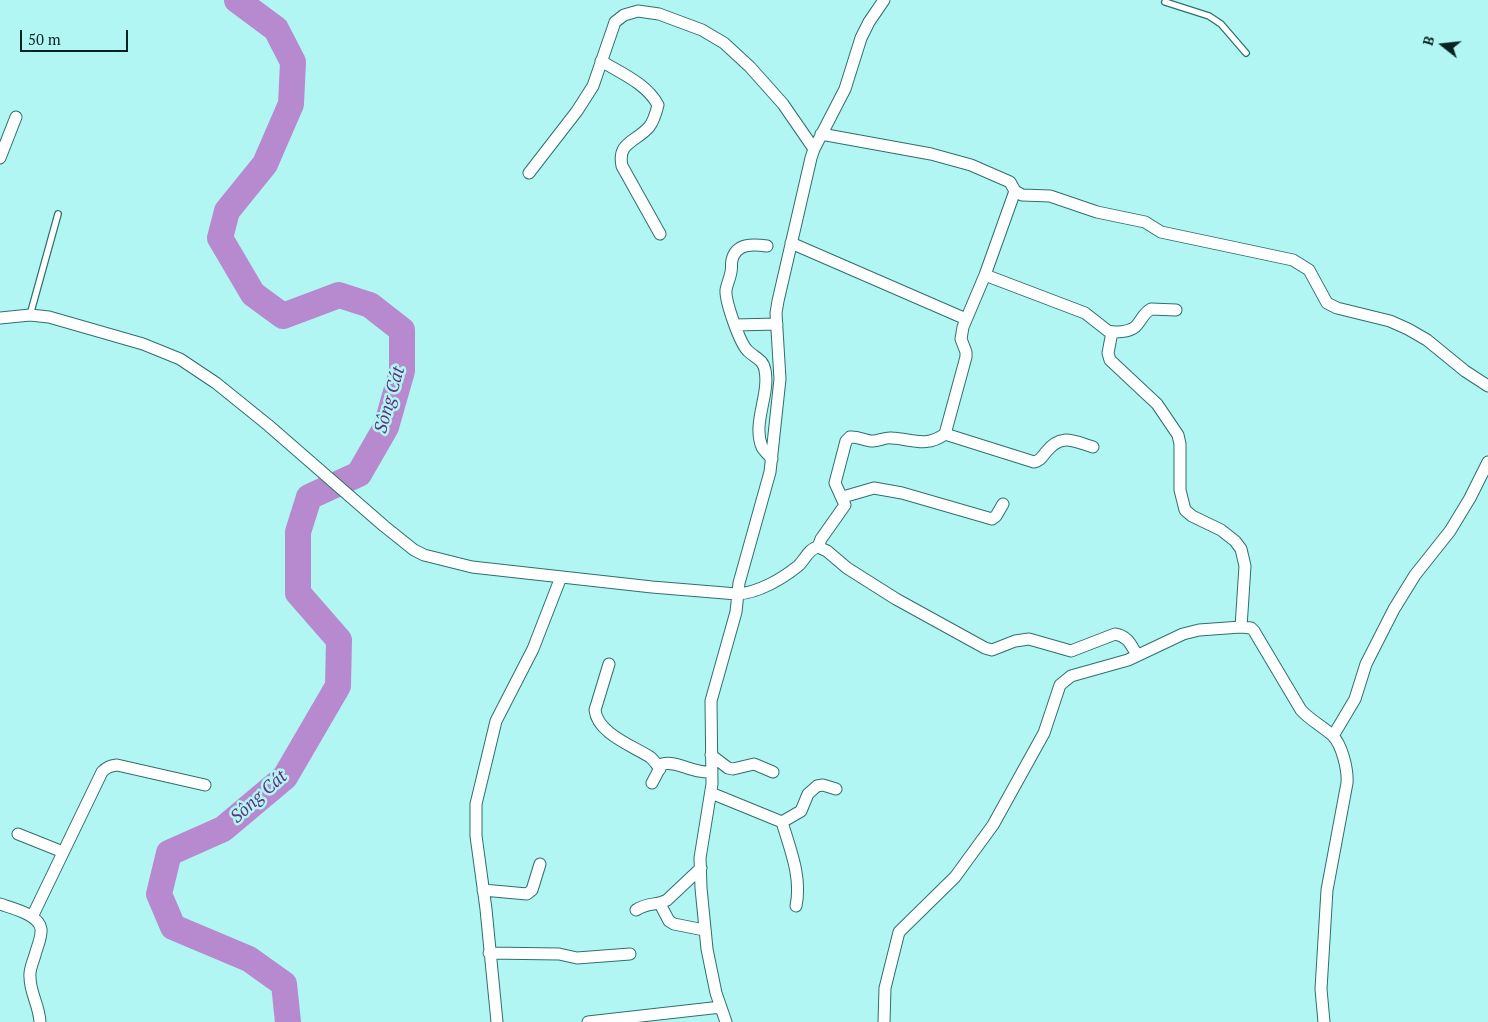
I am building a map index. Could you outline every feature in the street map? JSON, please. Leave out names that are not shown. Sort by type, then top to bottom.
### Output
[{"type":"street","points":[[726,1022],[720,1007],[707,949],[704,930],[701,868],[711,793],[711,701],[732,628],[737,594],[772,459],[780,379],[777,324],[778,301],[814,148],[845,89],[861,38],[884,0]]},
{"type":"street","points":[[529,173],[577,111],[593,86],[615,22],[624,16],[638,11],[658,14],[702,30],[724,43],[750,67],[784,104],[814,148]]},
{"type":"street","points":[[601,61],[638,83],[654,97],[658,105],[655,117],[649,127],[622,149],[620,157],[622,166],[660,234]]},
{"type":"street","points":[[0,158],[16,117]]},
{"type":"street","points":[[821,134],[931,154],[970,165],[1010,182],[1015,191],[1022,196],[1050,196],[1097,212],[1145,222],[1161,232],[1293,260],[1309,270],[1328,303],[1337,308],[1390,321],[1408,329],[1427,340],[1465,371],[1488,386]]},
{"type":"street","points":[[818,548],[821,539],[843,510],[846,502],[835,483],[846,441],[850,437],[856,436],[873,441],[892,438],[915,443],[938,438],[945,434],[966,357],[961,336],[1015,191]]},
{"type":"street","points":[[791,243],[966,319]]},
{"type":"street","points":[[767,246],[746,244],[739,249],[732,260],[726,291],[735,325],[748,351],[762,362],[765,369],[766,380],[760,434],[763,448],[772,459]]},
{"type":"street","points":[[985,275],[1085,313],[1112,332],[1130,330],[1136,327],[1151,309],[1176,310]]},
{"type":"street","points":[[0,318],[30,315],[49,317],[143,344],[180,359],[201,371],[268,425],[414,550],[436,559],[472,567],[652,587],[737,594],[752,592],[775,580],[797,566],[811,551],[818,548],[827,551],[847,568],[896,599],[985,648],[992,650],[1015,641],[1029,639],[1071,651],[1115,634],[1129,640],[1137,655]]},
{"type":"street","points":[[735,325],[777,324]]},
{"type":"street","points":[[1112,332],[1108,353],[1110,360],[1157,404],[1178,435],[1180,444],[1180,490],[1185,510],[1192,516],[1221,530],[1235,541],[1241,549],[1246,566],[1241,627]]},
{"type":"street","points":[[945,434],[1034,462],[1041,459],[1050,447],[1062,440],[1072,440],[1092,448]]},
{"type":"street","points":[[1333,736],[1355,699],[1366,664],[1394,609],[1415,574],[1450,531],[1470,498],[1488,462]]},
{"type":"street","points":[[843,497],[874,488],[902,493],[992,519],[996,516],[1002,504]]},
{"type":"street","points":[[497,1022],[475,813],[496,721],[533,649],[561,577]]},
{"type":"street","points":[[884,1022],[885,988],[899,932],[965,866],[993,825],[1044,733],[1060,685],[1071,676],[1128,660],[1183,634],[1199,630],[1241,627],[1251,628],[1254,631],[1306,716],[1333,736],[1344,759],[1348,774],[1327,890],[1321,989],[1324,1022]]},
{"type":"street","points":[[609,664],[595,715],[602,725],[621,741],[652,758],[660,768]]},
{"type":"street","points":[[711,755],[728,768],[754,764],[773,772]]},
{"type":"street","points":[[652,783],[662,764],[673,763],[698,771],[711,772]]},
{"type":"street","points":[[32,917],[102,772],[116,765],[205,785]]},
{"type":"street","points":[[782,822],[801,811],[808,794],[817,786],[836,788]]},
{"type":"street","points":[[711,793],[782,822]]},
{"type":"street","points":[[782,822],[796,870],[799,893],[796,906]]},
{"type":"street","points":[[18,834],[63,852]]},
{"type":"street","points":[[483,890],[527,894],[532,890],[540,864]]},
{"type":"street","points":[[636,910],[650,903],[660,904],[672,897],[701,868]]},
{"type":"street","points":[[0,904],[28,914],[40,924],[41,929],[30,976],[40,1022]]},
{"type":"street","points":[[660,904],[669,921],[674,924],[704,930]]},
{"type":"street","points":[[489,953],[559,954],[577,958],[630,954]]},
{"type":"street","points":[[588,1022],[720,1007]]},
{"type":"lane","points":[[1166,0],[1166,2],[1210,16],[1221,24],[1246,53]]},
{"type":"lane","points":[[30,315],[58,214]]},
{"type":"waterway","name":"Sông Cát","points":[[237,0],[276,29],[293,62],[291,104],[265,164],[227,211],[220,238],[253,294],[283,316],[339,295],[370,305],[402,330],[402,371],[386,427],[359,474],[309,497],[298,532],[298,593],[339,640],[338,686],[285,777],[223,829],[169,853],[159,894],[173,927],[249,959],[284,984],[288,1022]]}]
